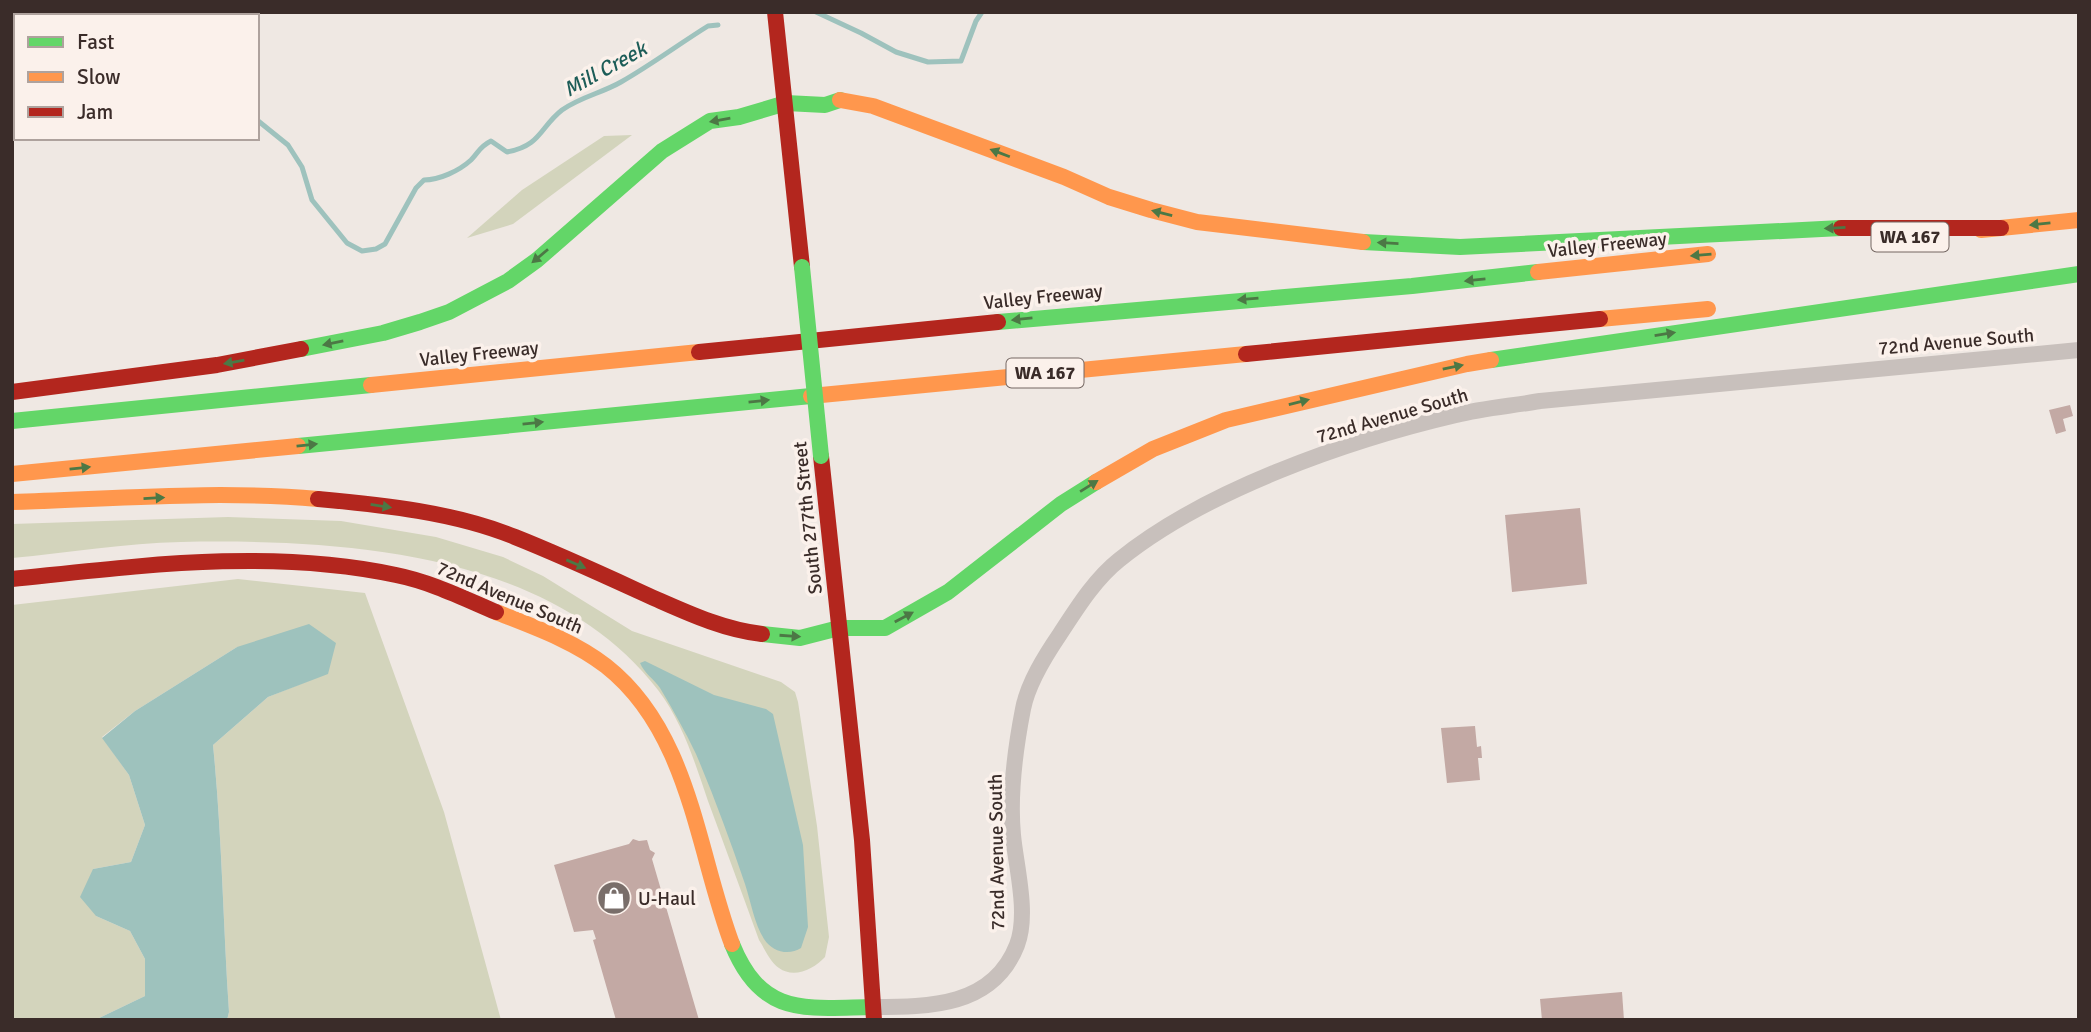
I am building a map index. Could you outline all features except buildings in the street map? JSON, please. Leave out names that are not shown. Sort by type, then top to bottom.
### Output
[{"type":"main road","name":"South 277th Street","points":[[775,12],[862,840],[874,1014]]},
{"type":"main road","points":[[12,392],[218,365],[290,352],[383,333],[449,312],[508,281],[537,260],[662,151],[694,130],[710,121],[739,117],[786,103],[825,105],[841,100],[873,106],[1063,177],[1109,197],[1197,222],[1353,241],[1460,247],[1856,227],[2001,228]]},
{"type":"main road","name":"WA 167","points":[[1831,245],[2079,220]]},
{"type":"main road","name":"Valley Freeway","points":[[12,421],[1102,311],[1412,286],[1725,253]]},
{"type":"main road","points":[[1772,303],[2079,274]]},
{"type":"main road","points":[[12,502],[273,495],[363,503],[466,522],[513,536],[698,617],[758,634],[800,638],[839,628],[885,628],[948,592],[1060,504],[1096,482],[1153,449],[1226,420],[1466,364],[2079,274]]},
{"type":"main road","name":"WA 167","points":[[12,474],[1730,306]]},
{"type":"main road","name":"72nd Avenue South","points":[[12,579],[197,563],[337,566],[400,576],[433,586],[567,641],[601,662],[632,690],[659,728],[684,791],[734,950],[751,978],[769,996],[792,1006],[874,1014]]},
{"type":"street","name":"72nd Avenue South","points":[[874,1014],[945,1003],[968,996],[985,986],[1008,961],[1021,931],[1012,797],[1016,745],[1024,705],[1044,658],[1090,589],[1118,561],[1163,529],[1233,491],[1370,439],[1458,414],[1540,401],[2079,351]]},
{"type":"green space","points":[[632,135],[513,224],[467,238],[522,190],[604,136]]},
{"type":"green space","points":[[228,517],[341,521],[436,537],[503,557],[543,576],[632,631],[781,682],[795,692],[817,826],[829,937],[825,957],[810,969],[797,973],[785,971],[773,962],[759,940],[693,758],[667,703],[658,690],[613,644],[561,608],[503,581],[440,563],[375,551],[309,544],[181,542],[12,558],[12,524]]},
{"type":"green space","points":[[238,579],[365,593],[444,812],[501,1020],[227,1020],[229,1012],[213,745],[268,697],[328,673],[237,647],[135,711],[102,737],[129,775],[145,825],[131,862],[93,869],[96,916],[130,931],[145,959],[145,996],[95,1020],[12,1020],[12,605]]},
{"type":"water","points":[[309,624],[336,643],[328,674],[268,697],[213,745],[229,1012],[227,1020],[95,1020],[145,996],[145,959],[130,931],[96,916],[80,897],[93,869],[131,862],[145,825],[129,775],[102,738],[135,711],[237,647]]},
{"type":"water","points":[[645,661],[714,695],[766,709],[773,714],[803,845],[808,927],[801,948],[791,952],[776,950],[767,943],[761,933],[728,835],[696,754],[660,688],[642,667],[640,663]]},
{"type":"waterway","name":"Mill Creek","points":[[816,12],[896,52],[928,62],[961,61],[982,12]]},
{"type":"waterway","name":"Mill Creek","points":[[259,122],[288,145],[302,167],[312,200],[347,243],[362,251],[376,249],[385,244],[416,188],[424,180],[442,177],[461,168],[491,141],[507,152],[527,145],[534,141],[562,110],[621,82],[708,26],[718,25]]},
{"type":"traffic: fast","points":[[301,349],[383,333],[420,322],[449,312],[508,281],[537,260],[662,151],[710,121],[739,117],[786,103],[825,105],[840,100]]},
{"type":"traffic: fast","points":[[1363,242],[1460,247],[1841,228]]},
{"type":"traffic: fast","points":[[802,267],[821,456]]},
{"type":"traffic: fast","points":[[998,322],[1412,286],[1538,272]]},
{"type":"traffic: fast","points":[[1491,360],[2079,274]]},
{"type":"traffic: fast","points":[[12,421],[371,385]]},
{"type":"traffic: fast","points":[[298,446],[811,396]]},
{"type":"traffic: fast","points":[[762,634],[800,638],[839,628],[885,628],[948,592],[1061,504],[1096,482]]},
{"type":"traffic: fast","points":[[732,944],[744,968],[757,985],[772,997],[807,1007],[873,1007]]},
{"type":"traffic: slow","points":[[840,100],[873,106],[1064,177],[1109,197],[1151,210],[1197,222],[1363,242]]},
{"type":"traffic: slow","points":[[1981,230],[2079,220]]},
{"type":"traffic: slow","points":[[1538,272],[1708,254]]},
{"type":"traffic: slow","points":[[1600,319],[1708,309]]},
{"type":"traffic: slow","points":[[371,385],[699,352]]},
{"type":"traffic: slow","points":[[811,396],[1246,354]]},
{"type":"traffic: slow","points":[[1096,482],[1153,449],[1226,420],[1491,360]]},
{"type":"traffic: slow","points":[[12,474],[298,446]]},
{"type":"traffic: slow","points":[[12,502],[203,495],[318,499]]},
{"type":"traffic: slow","points":[[496,612],[581,649],[606,666],[634,693],[656,724],[674,758],[732,944]]},
{"type":"traffic: jam","points":[[775,12],[802,267]]},
{"type":"traffic: jam","points":[[1841,228],[2001,228]]},
{"type":"traffic: jam","points":[[1246,354],[1600,319]]},
{"type":"traffic: jam","points":[[699,352],[998,322]]},
{"type":"traffic: jam","points":[[12,392],[217,365],[301,349]]},
{"type":"traffic: jam","points":[[821,456],[862,840],[874,1020]]},
{"type":"traffic: jam","points":[[318,499],[418,511],[492,528],[695,616],[735,629],[762,634]]},
{"type":"traffic: jam","points":[[12,579],[204,562],[301,562],[409,578],[496,612]]},
{"type":"place","name":"U-Haul","points":[[614,898]]}]
